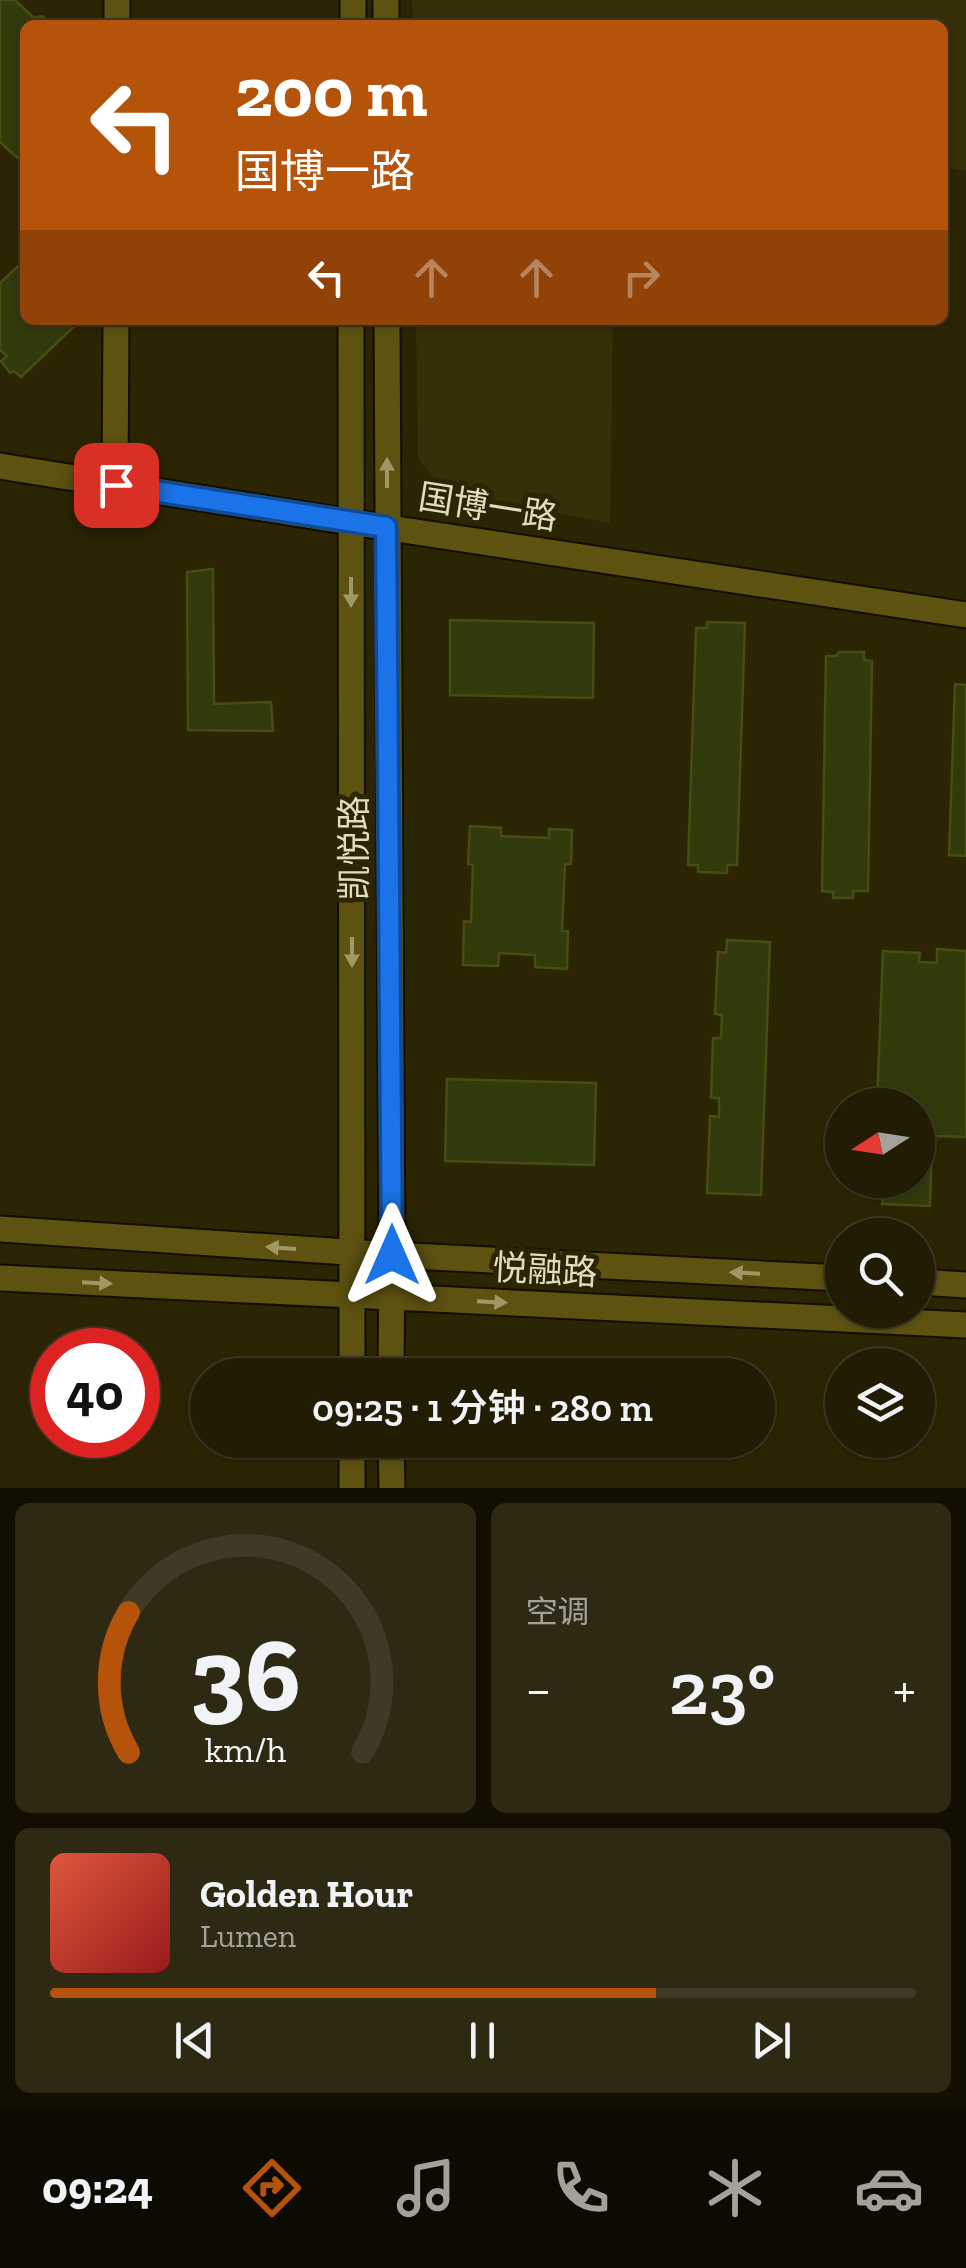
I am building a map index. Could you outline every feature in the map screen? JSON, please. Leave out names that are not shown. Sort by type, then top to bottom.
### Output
[{"type":"street","points":[[116,325],[116,485]]},
{"type":"street","name":"凯悦路","points":[[351,325],[352,1358]]},
{"type":"street","name":"凯悦路","points":[[386,325],[390,1358]]},
{"type":"street","name":"国博一路","points":[[0,466],[966,614]]},
{"type":"street","name":"悦融路","points":[[0,1229],[392,1255],[825,1277]]},
{"type":"street","name":"悦融路","points":[[0,1278],[966,1325]]},
{"type":"street","points":[[935,1283],[966,1284]]},
{"type":"street","points":[[352,1458],[352,1488]]},
{"type":"street","points":[[391,1458],[392,1488]]},
{"type":"shaded area","points":[[412,0],[966,0],[966,170],[948,168],[948,20],[413,20]]},
{"type":"shaded area","points":[[416,325],[613,325],[610,523],[444,491],[418,457]]},
{"type":"building","points":[[0,0],[15,0],[34,18],[42,16],[47,20],[20,20],[20,160],[0,142]]},
{"type":"building","points":[[18,266],[20,325],[76,325],[21,377],[14,371],[10,373],[1,361],[7,356],[0,350],[0,283]]},
{"type":"building","points":[[213,569],[214,704],[271,702],[273,731],[188,730],[187,572]]},
{"type":"building","points":[[450,620],[594,623],[593,698],[450,695]]},
{"type":"building","points":[[707,622],[745,623],[737,865],[727,865],[727,873],[698,872],[698,865],[688,865],[696,628],[707,628]]},
{"type":"building","points":[[864,652],[864,660],[872,661],[868,891],[853,891],[853,898],[833,898],[833,892],[822,891],[826,656]]},
{"type":"building","points":[[955,684],[966,685],[966,856],[949,855]]},
{"type":"building","points":[[470,826],[501,828],[501,836],[549,838],[549,829],[572,830],[571,864],[565,864],[562,931],[568,931],[567,969],[535,967],[535,955],[499,953],[498,966],[463,965],[464,921],[471,922]]},
{"type":"building","points":[[727,940],[770,942],[761,1195],[707,1193],[710,1116],[719,1117],[719,1098],[711,1098],[713,1038],[721,1038],[722,1015],[715,1014],[718,952],[726,953]]},
{"type":"building","points":[[937,949],[966,951],[966,1137],[935,1136],[935,1088],[878,1088],[883,951],[920,953],[919,962],[937,963]]},
{"type":"building","points":[[447,1079],[596,1083],[594,1165],[445,1161]]},
{"type":"building","points":[[884,1198],[930,1198],[930,1206],[882,1204]]},
{"type":"route","points":[[116,485],[386,527],[392,1255]]}]
